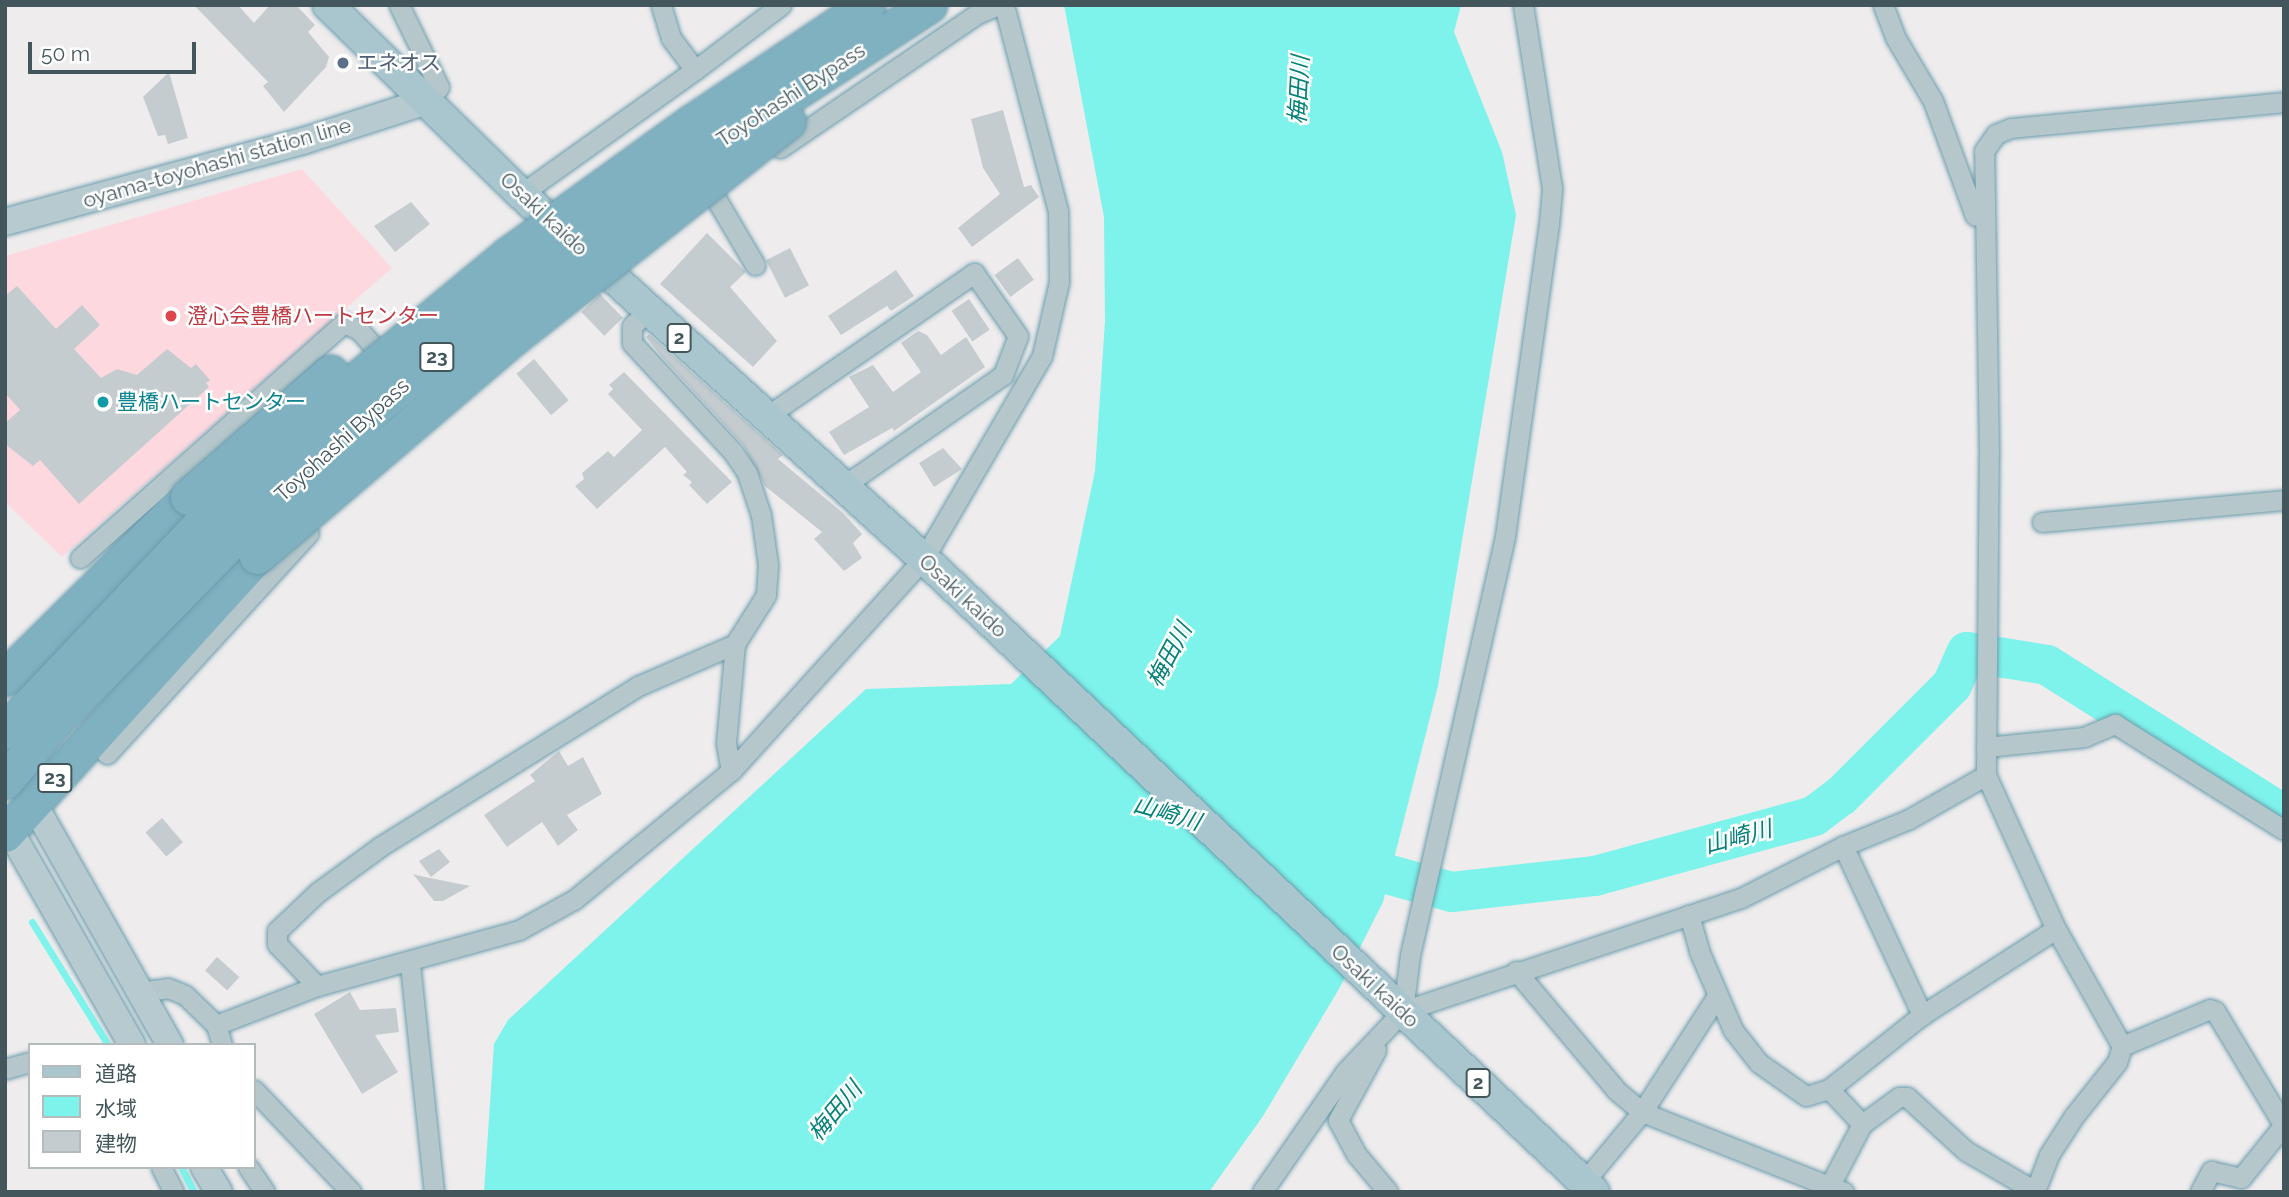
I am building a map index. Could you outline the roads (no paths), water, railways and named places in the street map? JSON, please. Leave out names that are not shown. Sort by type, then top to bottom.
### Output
[{"type":"highway","name":"Toyohashi Bypass","points":[[19,791],[54,722],[232,540],[379,405],[525,286],[710,147],[929,5]]},
{"type":"highway","name":"Toyohashi Bypass","points":[[5,731],[208,516],[355,381],[508,255],[862,9]]},
{"type":"highway","name":"23","points":[[5,678],[188,497],[355,352],[584,170],[778,39],[862,9]]},
{"type":"highway","name":"23","points":[[7,829],[19,791],[257,556],[389,439],[803,109],[897,26]]},
{"type":"main road","name":"Osaki kaido","points":[[328,5],[521,194],[930,564],[1363,975],[1397,1017],[1589,1187]]},
{"type":"main road","points":[[5,760],[19,791]]},
{"type":"street","points":[[400,5],[439,87],[428,101]]},
{"type":"street","points":[[661,5],[671,38],[695,70]]},
{"type":"street","points":[[521,194],[781,5]]},
{"type":"street","points":[[107,754],[268,572],[437,419],[611,276],[815,122],[977,14],[998,5]]},
{"type":"street","points":[[216,1025],[317,986],[410,964],[519,930],[575,900],[731,771],[930,564],[1042,356],[1059,282],[1058,211],[1004,5]]},
{"type":"street","points":[[1388,1192],[1357,1155],[1338,1120],[1397,1017],[1505,536],[1552,188],[1523,5]]},
{"type":"street","points":[[1883,5],[1951,142],[1983,240]]},
{"type":"street","name":"oyama-toyohashi station line","points":[[5,222],[303,141],[428,101]]},
{"type":"street","points":[[1516,971],[1617,1091],[1642,1112],[1837,1189],[1862,1124],[1899,1097],[1907,1097],[1966,1150],[2035,1192],[2049,1156],[2074,1116],[2117,1062],[2122,1046],[2056,929],[1986,775],[1989,664],[1982,162],[1996,134],[2026,126],[2284,102]]},
{"type":"street","points":[[715,197],[755,265]]},
{"type":"street","points":[[766,416],[974,273],[1018,336],[1003,375],[843,486]]},
{"type":"street","points":[[649,310],[632,326],[632,343],[733,452],[747,473],[759,508],[768,565],[766,595],[735,644],[726,743],[731,771]]},
{"type":"street","points":[[80,558],[344,324],[359,330],[437,419]]},
{"type":"street","points":[[2042,522],[2284,500]]},
{"type":"street","points":[[317,986],[277,944],[277,931],[318,891],[381,846],[638,686],[735,644]]},
{"type":"street","points":[[1986,747],[2084,737],[2115,723],[2284,830]]},
{"type":"street","points":[[1262,1192],[1346,1071],[1397,1017],[1516,971],[1741,898],[1843,846],[1909,819],[1986,775]]},
{"type":"street","points":[[19,791],[169,1043]]},
{"type":"street","points":[[7,829],[131,1043]]},
{"type":"street","points":[[1843,846],[1922,1015]]},
{"type":"street","points":[[1689,915],[1717,996],[1733,1030],[1759,1063],[1806,1096],[1829,1089],[1922,1015],[2056,929]]},
{"type":"street","points":[[410,964],[434,1192]]},
{"type":"street","points":[[137,992],[168,988],[185,995],[216,1025],[221,1043]]},
{"type":"street","points":[[1589,1187],[1642,1112],[1717,996]]},
{"type":"street","points":[[2122,1046],[2210,1009],[2215,1011],[2284,1126],[2241,1178],[2211,1171],[2200,1192]]},
{"type":"street","points":[[5,1069],[28,1063]]},
{"type":"street","points":[[1829,1089],[1862,1124]]},
{"type":"street","points":[[256,1092],[351,1192]]},
{"type":"street","points":[[162,1169],[174,1192]]},
{"type":"street","points":[[205,1169],[219,1192]]},
{"type":"street","points":[[248,1169],[259,1192]]},
{"type":"street","points":[[248,1169],[265,1192]]},
{"type":"water","name":"梅田川","points":[[1064,5],[1461,5],[1454,32],[1502,152],[1516,215],[1438,686],[1383,902],[1339,989],[1263,1116],[1209,1192],[484,1192],[494,1044],[508,1020],[866,689],[1011,684],[1060,636],[1095,471],[1105,321],[1104,217]]},
{"type":"waterway","name":"山崎川","points":[[1340,861],[1452,892],[1595,876],[1814,816],[1841,796],[1952,685],[1967,652],[2047,665],[2284,815]]},
{"type":"waterway","points":[[32,922],[107,1043]]},
{"type":"waterway","points":[[182,1169],[194,1192]]},
{"type":"place","name":"エネオス","points":[[343,63]]},
{"type":"place","name":"澄心会豊橋ハートセンター","points":[[171,316]]},
{"type":"place","name":"豊橋ハートセンター","points":[[103,402]]}]
